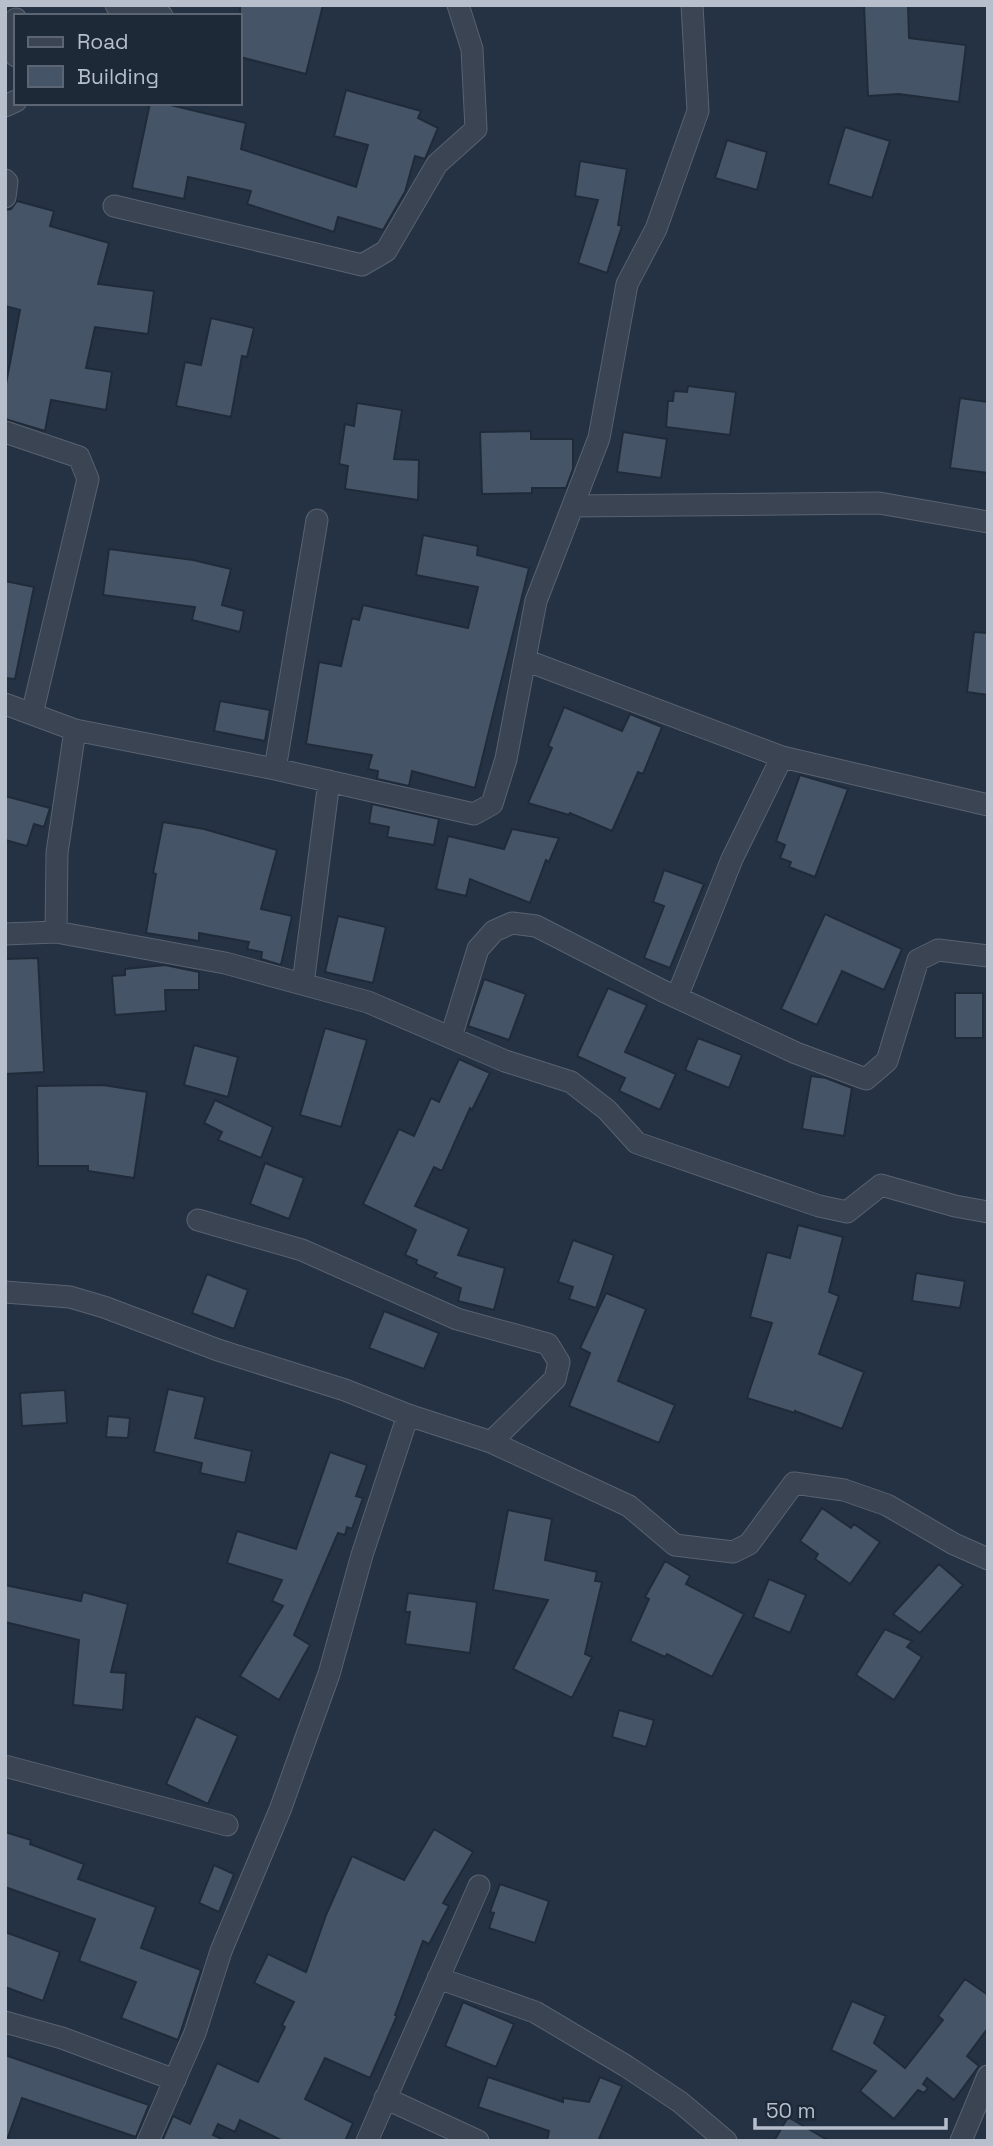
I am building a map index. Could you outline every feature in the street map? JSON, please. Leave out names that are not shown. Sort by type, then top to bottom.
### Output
[{"type":"street","points":[[116,5],[154,14]]},
{"type":"street","points":[[114,206],[362,265],[386,251],[437,164],[476,129],[472,49],[457,5]]},
{"type":"street","points":[[5,704],[75,730],[275,769],[474,814],[492,804],[506,759],[536,601],[599,438],[627,284],[656,229],[698,111],[692,5]]},
{"type":"street","points":[[14,22],[7,41],[14,53]]},
{"type":"street","points":[[5,180],[5,197]]},
{"type":"street","points":[[5,432],[79,457],[88,479],[32,714]]},
{"type":"street","points":[[573,506],[879,503],[988,522]]},
{"type":"street","points":[[275,769],[317,520]]},
{"type":"street","points":[[524,660],[782,757],[988,805]]},
{"type":"street","points":[[56,932],[57,853],[75,730]]},
{"type":"street","points":[[677,997],[732,859],[782,757]]},
{"type":"street","points":[[303,985],[329,781]]},
{"type":"street","points":[[451,1037],[478,949],[494,931],[512,923],[536,926],[796,1053],[866,1079],[887,1061],[918,960],[938,950],[988,956]]},
{"type":"street","points":[[5,934],[56,932],[225,963],[368,1002],[505,1061],[571,1082],[607,1110],[637,1143],[819,1206],[846,1212],[881,1185],[955,1206],[988,1212]]},
{"type":"street","points":[[198,1220],[302,1250],[457,1319],[548,1344],[559,1362],[555,1380],[491,1442]]},
{"type":"street","points":[[5,1292],[70,1297],[104,1307],[218,1350],[345,1390],[408,1415],[491,1442],[629,1506],[675,1545],[733,1552],[749,1544],[794,1483],[844,1490],[887,1505],[954,1544],[988,1559]]},
{"type":"street","points":[[148,2141],[195,2033],[221,1951],[280,1810],[329,1674],[362,1555],[408,1415]]},
{"type":"street","points":[[5,1766],[227,1825]]},
{"type":"street","points":[[367,2141],[478,1886]]},
{"type":"street","points":[[438,1978],[535,2012],[626,2066],[680,2102],[726,2141]]},
{"type":"street","points":[[5,2022],[62,2038],[175,2080]]},
{"type":"street","points":[[961,2141],[988,2076]]},
{"type":"street","points":[[385,2098],[478,2141]]},
{"type":"building","points":[[240,5],[323,5],[306,74],[242,58]]},
{"type":"building","points":[[864,5],[908,5],[909,38],[966,45],[959,102],[899,94],[868,96]]},
{"type":"building","points":[[346,90],[421,111],[418,118],[438,128],[425,159],[415,156],[405,192],[383,230],[338,217],[334,232],[247,204],[251,191],[188,177],[184,199],[132,188],[150,105],[170,105],[246,123],[241,149],[356,187],[368,145],[334,136]]},
{"type":"building","points":[[845,127],[890,141],[872,198],[828,184]]},
{"type":"building","points":[[727,140],[767,152],[757,190],[715,178]]},
{"type":"building","points":[[580,161],[627,169],[618,225],[622,226],[607,273],[578,263],[598,200],[575,196]]},
{"type":"building","points":[[17,201],[54,211],[50,226],[109,243],[98,284],[154,291],[148,334],[95,327],[86,368],[112,372],[106,410],[51,400],[45,431],[5,419],[5,389],[20,310],[5,306],[5,210],[11,209]]},
{"type":"building","points":[[211,318],[254,328],[247,357],[242,356],[231,417],[176,406],[185,362],[201,365]]},
{"type":"building","points":[[688,386],[736,392],[730,435],[666,427],[668,401],[673,401],[674,391],[687,392]]},
{"type":"building","points":[[960,398],[988,402],[988,473],[950,468]]},
{"type":"building","points":[[357,403],[402,410],[394,459],[419,460],[418,500],[345,489],[348,466],[339,464],[345,424],[354,426]]},
{"type":"building","points":[[531,431],[531,439],[573,439],[573,469],[566,488],[532,488],[532,493],[482,494],[480,432]]},
{"type":"building","points":[[623,432],[667,439],[661,478],[617,472]]},
{"type":"building","points":[[423,535],[478,546],[477,555],[529,568],[475,788],[412,771],[409,786],[377,779],[378,771],[368,769],[372,755],[306,744],[319,662],[341,666],[352,618],[359,620],[363,605],[468,628],[478,587],[416,575]]},
{"type":"building","points":[[109,549],[193,560],[231,569],[222,605],[244,611],[240,632],[192,620],[195,607],[103,595]]},
{"type":"building","points":[[5,581],[34,587],[15,679],[5,678]]},
{"type":"building","points":[[974,632],[988,633],[988,695],[967,692]]},
{"type":"building","points":[[220,701],[270,710],[265,741],[214,731]]},
{"type":"building","points":[[564,707],[622,731],[630,714],[662,727],[643,774],[638,772],[612,831],[570,813],[569,815],[528,803],[552,748],[548,746]]},
{"type":"building","points":[[800,775],[848,789],[815,877],[789,867],[791,862],[780,858],[785,845],[776,841]]},
{"type":"building","points":[[5,796],[50,808],[44,827],[34,824],[27,846],[5,840]]},
{"type":"building","points":[[372,804],[439,819],[434,845],[387,837],[389,827],[369,823]]},
{"type":"building","points":[[163,822],[204,829],[277,850],[261,909],[292,916],[281,965],[261,959],[262,952],[247,949],[249,942],[199,933],[199,941],[146,933],[156,874],[153,873]]},
{"type":"building","points":[[512,829],[559,838],[549,862],[546,860],[530,903],[470,879],[466,896],[436,889],[448,836],[504,849]]},
{"type":"building","points":[[664,870],[704,884],[670,968],[644,958],[664,906],[653,902]]},
{"type":"building","points":[[825,914],[902,949],[884,990],[842,971],[817,1025],[781,1009]]},
{"type":"building","points":[[338,916],[386,927],[373,983],[325,972]]},
{"type":"building","points":[[38,958],[44,1072],[5,1074],[5,959]]},
{"type":"building","points":[[165,965],[199,972],[199,990],[165,990],[166,1011],[115,1015],[112,976],[125,975],[125,969]]},
{"type":"building","points":[[484,979],[526,994],[509,1040],[468,1026]]},
{"type":"building","points":[[608,988],[647,1005],[625,1052],[676,1074],[660,1110],[619,1091],[625,1078],[577,1056]]},
{"type":"building","points":[[955,993],[983,993],[983,1038],[955,1038]]},
{"type":"building","points":[[325,1028],[367,1040],[341,1127],[300,1115]]},
{"type":"building","points":[[698,1038],[742,1055],[729,1088],[685,1070]]},
{"type":"building","points":[[194,1045],[238,1057],[228,1097],[184,1085]]},
{"type":"building","points":[[459,1059],[490,1073],[472,1110],[470,1108],[442,1171],[434,1167],[415,1206],[469,1229],[458,1255],[505,1268],[494,1310],[458,1301],[461,1288],[434,1277],[437,1273],[416,1264],[417,1260],[405,1255],[416,1230],[363,1204],[399,1129],[414,1136],[431,1098],[439,1102]]},
{"type":"building","points":[[811,1076],[826,1078],[852,1088],[844,1136],[802,1129]]},
{"type":"building","points":[[103,1085],[147,1092],[134,1178],[88,1171],[88,1166],[38,1166],[37,1086]]},
{"type":"building","points":[[215,1100],[273,1127],[261,1158],[218,1140],[222,1132],[204,1123]]},
{"type":"building","points":[[265,1163],[304,1178],[289,1219],[250,1204]]},
{"type":"building","points":[[798,1225],[843,1237],[829,1292],[839,1296],[819,1354],[864,1372],[842,1429],[795,1411],[747,1398],[772,1323],[750,1317],[767,1252],[790,1258]]},
{"type":"building","points":[[573,1240],[614,1255],[596,1308],[569,1299],[573,1287],[558,1282]]},
{"type":"building","points":[[916,1273],[965,1281],[960,1308],[912,1301]]},
{"type":"building","points":[[207,1274],[248,1290],[234,1329],[192,1313]]},
{"type":"building","points":[[606,1293],[646,1309],[618,1381],[675,1405],[659,1443],[569,1406],[590,1353],[580,1348]]},
{"type":"building","points":[[384,1311],[439,1333],[424,1369],[369,1348]]},
{"type":"building","points":[[168,1389],[205,1397],[195,1438],[252,1451],[245,1483],[200,1473],[202,1463],[154,1452]]},
{"type":"building","points":[[65,1390],[67,1423],[22,1426],[20,1393]]},
{"type":"building","points":[[108,1416],[130,1418],[128,1438],[106,1437]]},
{"type":"building","points":[[330,1452],[367,1465],[356,1496],[363,1498],[352,1529],[347,1527],[345,1535],[338,1533],[294,1635],[310,1645],[279,1700],[240,1676],[283,1606],[272,1601],[282,1580],[227,1563],[237,1531],[296,1549]]},
{"type":"building","points":[[822,1508],[851,1528],[854,1524],[880,1542],[850,1584],[815,1559],[818,1554],[800,1541]]},
{"type":"building","points":[[508,1510],[552,1519],[545,1560],[597,1572],[595,1581],[602,1582],[585,1654],[592,1657],[572,1698],[513,1669],[548,1600],[493,1590]]},
{"type":"building","points":[[665,1561],[690,1576],[686,1584],[744,1614],[712,1677],[667,1654],[665,1657],[630,1641],[649,1599],[645,1597]]},
{"type":"building","points":[[939,1564],[963,1585],[920,1633],[893,1614]]},
{"type":"building","points":[[769,1579],[806,1595],[790,1633],[753,1617]]},
{"type":"building","points":[[5,1585],[81,1601],[83,1592],[128,1604],[111,1672],[126,1673],[123,1710],[73,1705],[79,1640],[5,1622]]},
{"type":"building","points":[[408,1593],[477,1602],[470,1653],[405,1644],[410,1612],[405,1612]]},
{"type":"building","points":[[885,1629],[912,1641],[907,1647],[922,1657],[894,1700],[856,1675]]},
{"type":"building","points":[[619,1710],[654,1720],[646,1747],[612,1737]]},
{"type":"building","points":[[196,1716],[238,1736],[208,1804],[166,1784]]},
{"type":"building","points":[[434,1829],[473,1852],[443,1903],[449,1906],[429,1944],[423,1941],[395,2015],[397,2016],[370,2078],[325,2058],[305,2099],[353,2123],[345,2141],[283,2141],[240,2120],[235,2132],[218,2124],[213,2135],[226,2141],[162,2141],[173,2116],[190,2124],[217,2063],[258,2082],[294,2002],[254,1983],[268,1954],[306,1972],[326,1915],[352,1856],[404,1880]]},
{"type":"building","points":[[5,1832],[31,1840],[30,1844],[84,1864],[78,1879],[156,1907],[141,1948],[201,1970],[178,2040],[121,2018],[136,1982],[79,1961],[95,1919],[5,1887]]},
{"type":"building","points":[[214,1865],[234,1874],[219,1912],[199,1903]]},
{"type":"building","points":[[500,1884],[549,1901],[535,1943],[489,1928],[494,1913],[490,1912]]},
{"type":"building","points":[[5,1932],[60,1952],[43,2001],[5,1987]]},
{"type":"building","points":[[965,1979],[988,1995],[988,2028],[967,2056],[979,2066],[954,2100],[927,2078],[923,2084],[928,2088],[924,2093],[918,2090],[894,2119],[860,2091],[876,2071],[831,2050],[852,2001],[886,2016],[874,2043],[905,2068],[943,2020],[938,2016]]},
{"type":"building","points":[[463,2002],[514,2024],[496,2067],[445,2046]]},
{"type":"building","points":[[5,2055],[149,2105],[136,2137],[22,2098],[8,2137],[5,2137]]},
{"type":"building","points":[[488,2077],[563,2102],[563,2098],[589,2102],[600,2077],[622,2086],[598,2141],[547,2141],[549,2131],[478,2107]]},
{"type":"building","points":[[788,2117],[829,2141],[774,2141]]}]
